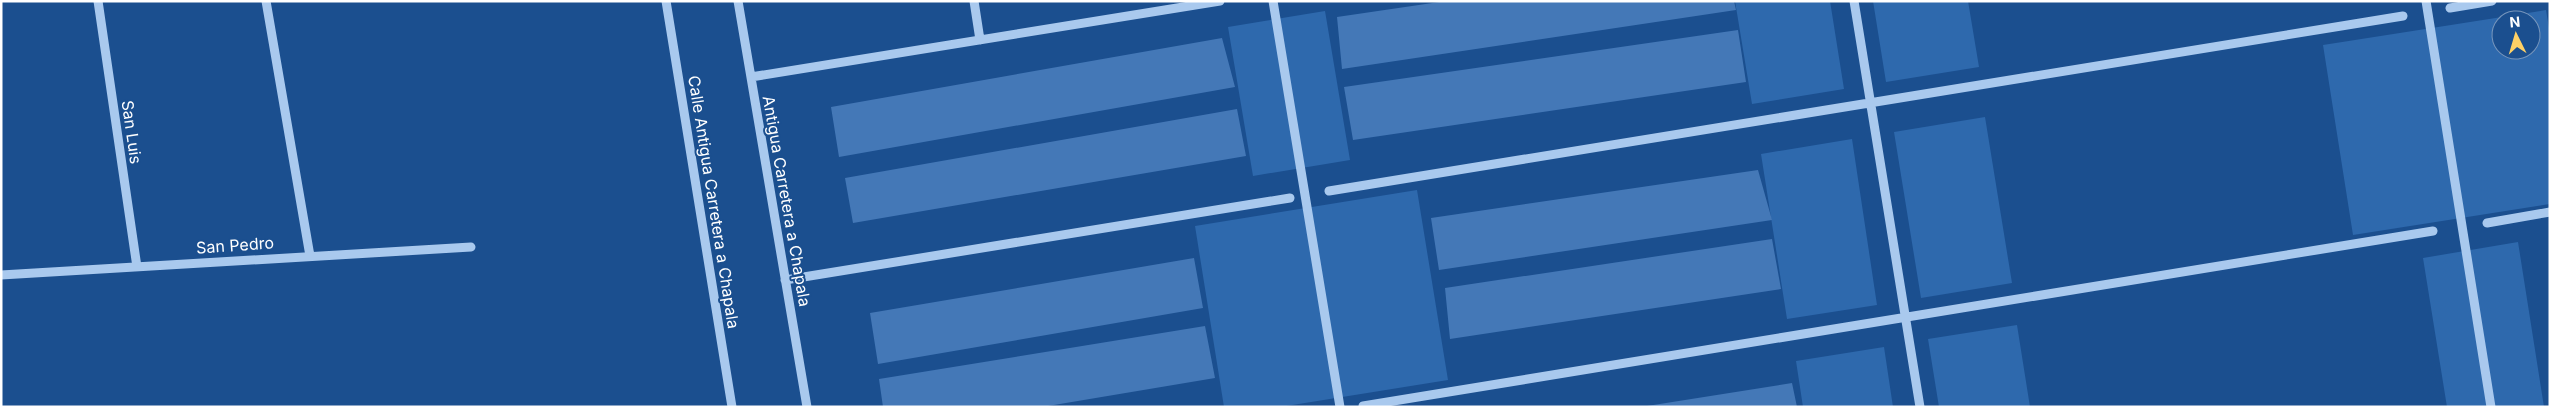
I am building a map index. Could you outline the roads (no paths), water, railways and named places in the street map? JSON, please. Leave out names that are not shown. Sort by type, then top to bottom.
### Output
[{"type":"street","name":"San Luis","points":[[98,1],[137,267]]},
{"type":"street","points":[[266,1],[310,256]]},
{"type":"street","name":"Calle Antigua Carretera a Chapala","points":[[666,1],[732,407]]},
{"type":"street","name":"Antigua Carretera a Chapala","points":[[738,1],[807,407]]},
{"type":"street","points":[[974,1],[980,40]]},
{"type":"street","points":[[751,77],[1204,2],[1220,1]]},
{"type":"street","points":[[1273,1],[1340,407]]},
{"type":"street","points":[[1854,1],[1920,407]]},
{"type":"street","points":[[2426,1],[2491,407]]},
{"type":"street","points":[[2450,8],[2492,1]]},
{"type":"street","points":[[1328,192],[2403,16]]},
{"type":"street","points":[[785,280],[1290,198]]},
{"type":"street","points":[[2487,223],[2550,212]]},
{"type":"street","points":[[1363,406],[2433,231]]},
{"type":"street","name":"San Pedro","points":[[1,275],[420,251],[471,246]]}]
